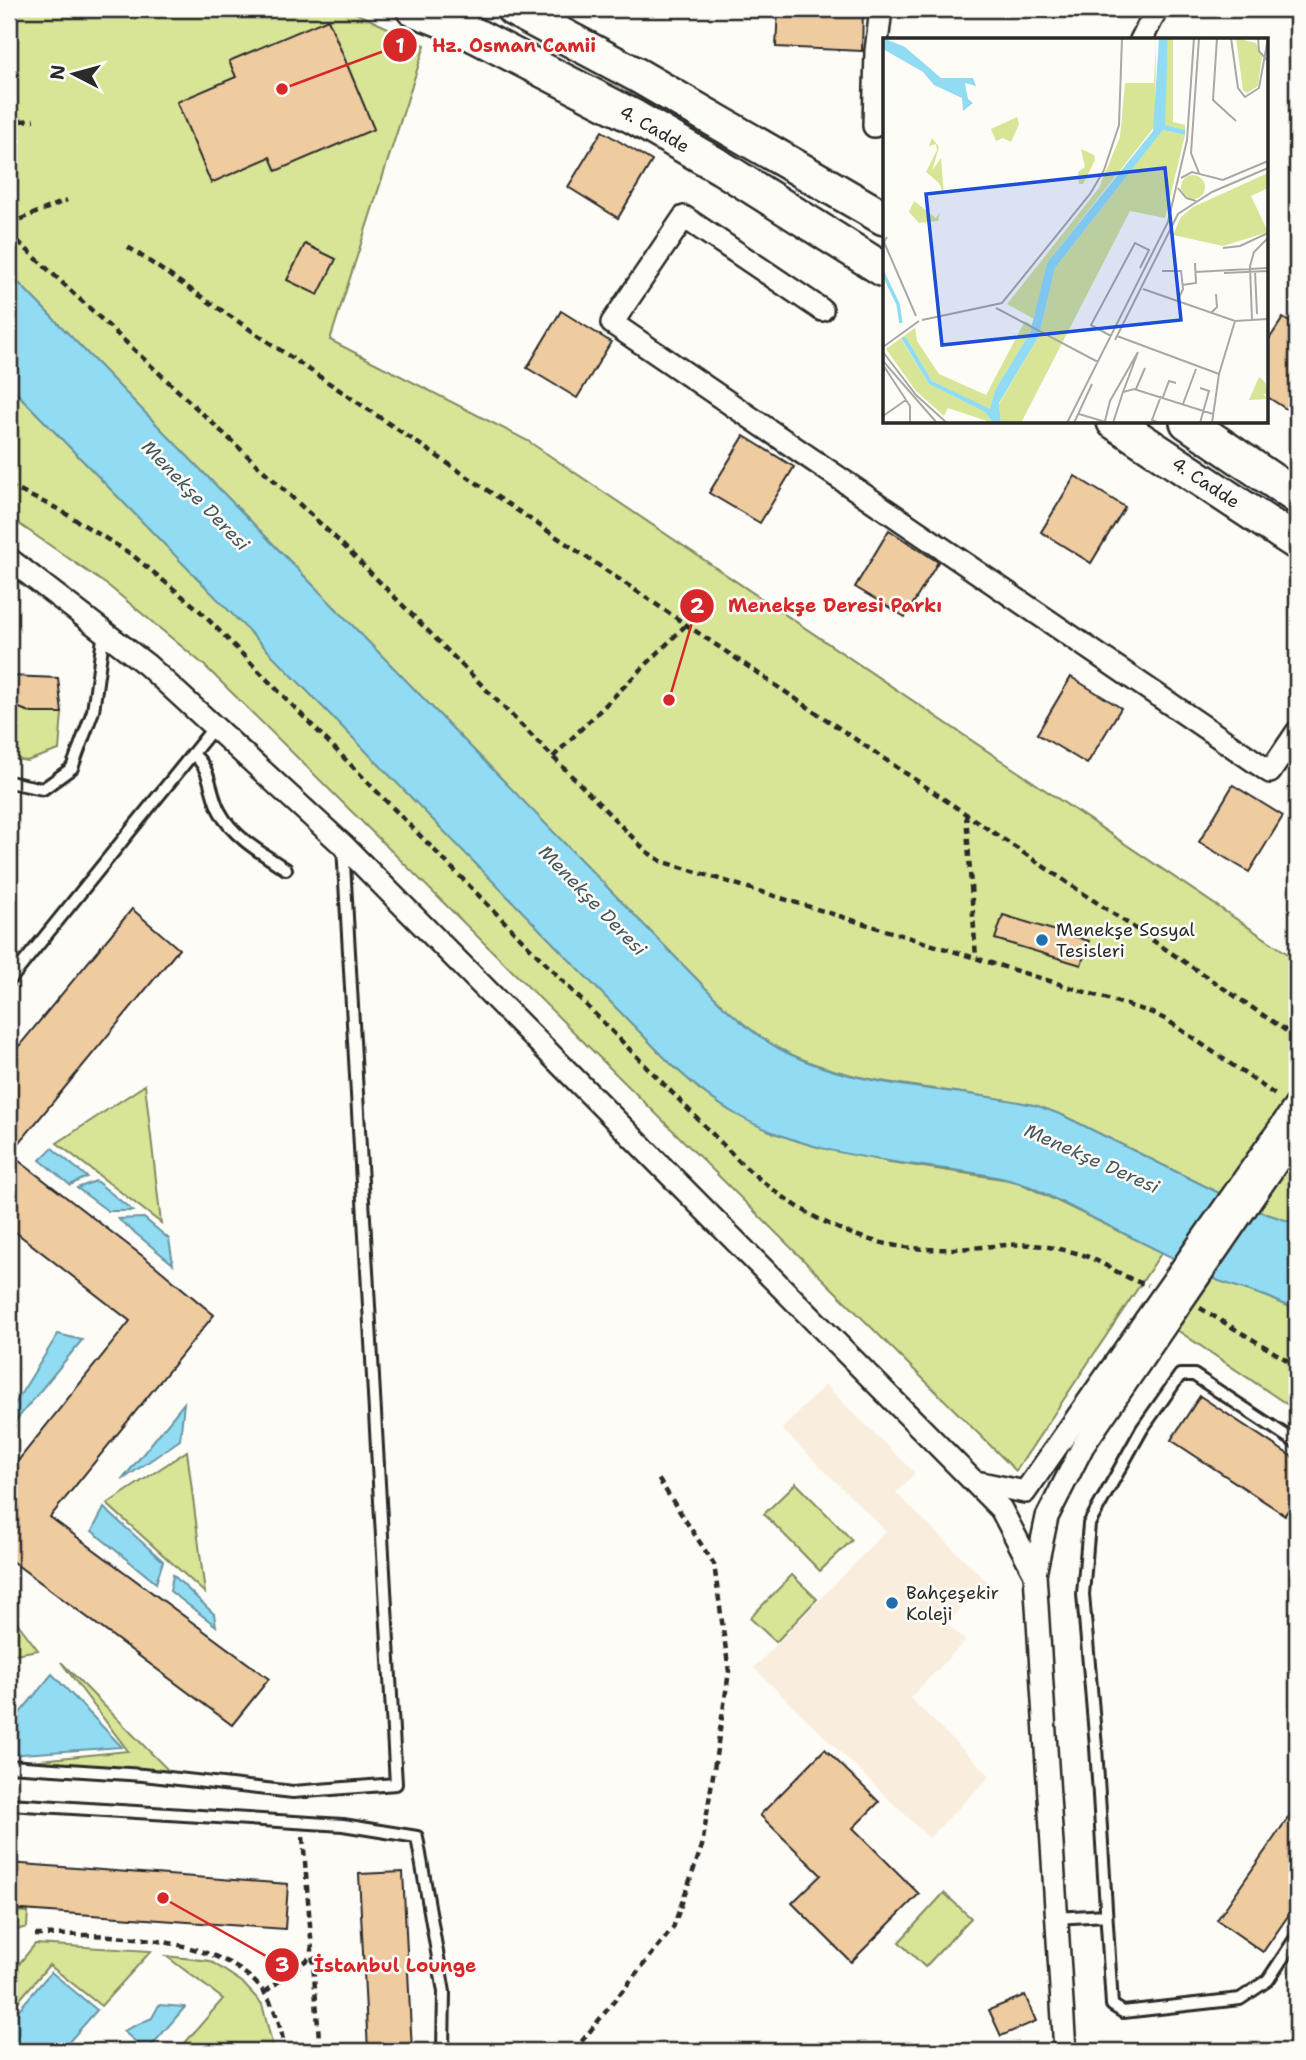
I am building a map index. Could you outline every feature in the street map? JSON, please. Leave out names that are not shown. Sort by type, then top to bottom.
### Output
[{"type":"main road","name":"4. Cadde","points":[[413,9],[458,27],[634,117],[733,175],[883,269]]},
{"type":"main road","points":[[513,9],[637,75],[883,217]]},
{"type":"main road","name":"4. Cadde","points":[[1117,424],[1297,543]]},
{"type":"main road","points":[[1190,424],[1297,497]]},
{"type":"street","points":[[874,125],[876,51],[881,9]]},
{"type":"street","points":[[822,310],[684,217],[612,323],[1270,772],[1297,732]]},
{"type":"street","points":[[9,559],[147,665],[343,845],[976,1482],[1001,1509],[1035,1574]]},
{"type":"street","points":[[1065,2051],[1035,1574],[1047,1517],[1083,1446],[1179,1291],[1263,1168],[1296,1105]]},
{"type":"street","points":[[1263,1168],[1297,1134]]},
{"type":"street","points":[[1017,1539],[1025,1492],[1179,1291]]},
{"type":"street","points":[[976,1482],[1025,1492]]},
{"type":"lane","points":[[9,782],[43,789],[72,768],[93,711],[104,631]]},
{"type":"lane","points":[[9,981],[215,726]]},
{"type":"lane","points":[[192,754],[200,760],[212,785],[214,799],[226,821],[250,845],[286,869]]},
{"type":"lane","points":[[9,1766],[143,1775],[293,1791],[396,1784],[343,845]]},
{"type":"lane","points":[[1297,1443],[1194,1375],[1180,1375],[1142,1429],[1089,1524],[1083,1594],[1096,1747],[1112,2005],[1123,2011],[1240,1999],[1268,1980],[1297,1936]]},
{"type":"lane","points":[[9,1804],[343,1825],[417,1837],[444,1992],[443,2051]]},
{"type":"lane","points":[[1056,1918],[1106,1915]]},
{"type":"path","points":[[9,122],[34,120]]},
{"type":"path","points":[[9,224],[67,200]]},
{"type":"path","points":[[9,233],[341,543],[647,852],[661,861],[1150,1012],[1167,1020],[1296,1105]]},
{"type":"path","points":[[128,247],[1297,1038]]},
{"type":"path","points":[[9,486],[58,509],[131,554],[198,609],[733,1155],[788,1201],[848,1233],[881,1244],[916,1249],[1047,1246],[1092,1258],[1142,1283],[1179,1291],[1297,1366]]},
{"type":"path","points":[[553,757],[686,625]]},
{"type":"path","points":[[966,814],[976,958]]},
{"type":"path","points":[[574,2051],[673,1928],[702,1846],[729,1672],[714,1564],[657,1477]]},
{"type":"path","points":[[302,1822],[320,2051]]},
{"type":"path","points":[[35,1935],[111,1937],[189,1945],[220,1958],[250,1976],[264,1992],[275,2016],[285,2051]]},
{"type":"path","points":[[264,1992],[313,1955]]},
{"type":"shaded area","name":"Bahçeşekir Koleji","points":[[825,1385],[915,1473],[896,1493],[987,1582],[947,1623],[965,1641],[910,1698],[990,1776],[929,1838],[754,1668],[886,1531],[782,1429]]},
{"type":"green space","points":[[9,9],[347,9],[425,45],[330,340],[528,441],[1297,960],[1297,1224],[1249,1208],[1062,1115],[991,1097],[846,1074],[811,1063],[771,1044],[723,1006],[9,273]]},
{"type":"green space","points":[[9,385],[670,1063],[700,1090],[774,1133],[814,1146],[890,1162],[1016,1181],[1162,1252],[1016,1471],[204,665],[110,587],[9,517]]},
{"type":"green space","points":[[9,704],[32,713],[62,713],[59,750],[27,761],[9,758]]},
{"type":"green space","points":[[145,1085],[161,1223],[57,1143]]},
{"type":"green space","points":[[1213,1278],[1297,1310],[1297,1411],[1177,1330]]},
{"type":"green space","points":[[187,1451],[205,1593],[107,1504]]},
{"type":"green space","points":[[796,1483],[852,1540],[820,1571],[764,1514]]},
{"type":"green space","points":[[792,1575],[817,1599],[776,1642],[750,1618]]},
{"type":"green space","points":[[9,1612],[38,1650],[9,1655]]},
{"type":"green space","points":[[61,1662],[171,1773],[11,1763],[128,1751]]},
{"type":"green space","points":[[944,1893],[971,1918],[925,1967],[899,1942]]},
{"type":"green space","points":[[9,1911],[28,1912],[27,1927],[9,1932]]},
{"type":"green space","points":[[35,1944],[151,1951],[101,2006],[49,1965],[9,2012],[9,1976]]},
{"type":"green space","points":[[166,1956],[210,1961],[242,1982],[262,2004],[274,2051],[178,2051],[223,1999]]},
{"type":"water","name":"Menekşe Deresi","points":[[9,273],[723,1006],[749,1028],[778,1048],[839,1072],[905,1086],[1038,1106],[1062,1115],[1249,1208],[1297,1224],[1297,1310],[1219,1281],[1031,1187],[988,1175],[824,1149],[758,1126],[702,1091],[670,1063],[9,385]]},
{"type":"water","points":[[52,1148],[87,1177],[70,1185],[40,1160]]},
{"type":"water","points":[[96,1181],[133,1211],[108,1211],[77,1188]]},
{"type":"water","points":[[144,1218],[169,1239],[173,1264],[118,1219]]},
{"type":"water","points":[[58,1334],[82,1340],[9,1429],[9,1413]]},
{"type":"water","points":[[184,1403],[180,1440],[122,1480]]},
{"type":"water","points":[[104,1508],[163,1561],[156,1583],[92,1531]]},
{"type":"water","points":[[173,1575],[214,1614],[216,1626],[170,1591]]},
{"type":"water","points":[[52,1674],[122,1747],[9,1755],[9,1726]]},
{"type":"water","points":[[51,1972],[97,2010],[61,2051],[9,2051],[9,2021]]},
{"type":"water","points":[[159,2005],[185,2007],[147,2051],[123,2031],[152,2018]]},
{"type":"building","points":[[778,9],[863,9],[862,51],[776,47]]},
{"type":"building","points":[[328,19],[374,129],[276,171],[270,157],[211,183],[177,102],[236,77],[229,61]]},
{"type":"building","points":[[602,131],[652,161],[618,218],[568,187]]},
{"type":"building","points":[[305,244],[336,259],[318,295],[287,280]]},
{"type":"building","points":[[561,311],[611,342],[577,398],[527,368]]},
{"type":"building","points":[[1283,318],[1297,327],[1297,416],[1268,397],[1268,341]]},
{"type":"building","points":[[744,436],[794,467],[760,523],[709,493]]},
{"type":"building","points":[[1075,476],[1125,507],[1091,563],[1041,532]]},
{"type":"building","points":[[889,530],[938,562],[905,617],[855,587]]},
{"type":"building","points":[[9,676],[58,678],[62,713],[32,713],[9,704]]},
{"type":"building","points":[[1071,677],[1121,708],[1087,764],[1037,734]]},
{"type":"building","points":[[1233,785],[1283,816],[1249,872],[1199,842]]},
{"type":"building","points":[[132,909],[179,949],[10,1154],[153,1264],[214,1315],[50,1517],[269,1679],[232,1725],[9,1559],[9,1472],[130,1321],[9,1227],[9,1058]]},
{"type":"building","name":"Menekşe Sosyal Tesisleri","points":[[1003,915],[1089,941],[1081,965],[995,939]]},
{"type":"building","points":[[1200,1396],[1297,1460],[1297,1496],[1285,1515],[1171,1440]]},
{"type":"building","points":[[825,1749],[879,1802],[853,1828],[919,1894],[851,1962],[792,1903],[821,1875],[760,1815]]},
{"type":"building","points":[[1297,1805],[1297,1903],[1263,1952],[1217,1920]]},
{"type":"building","points":[[9,1863],[288,1884],[285,1929],[9,1909]]},
{"type":"building","points":[[403,1872],[412,2051],[368,2051],[359,1874]]},
{"type":"building","points":[[1025,1995],[1036,2021],[1001,2036],[989,2010]]},
{"type":"place","name":"Hz. Osman Camii","points":[[282,89]]},
{"type":"place","name":"Menekşe Deresi Parkı","points":[[669,700]]},
{"type":"place","name":"Menekşe Sosyal Tesisleri","points":[[1042,940]]},
{"type":"place","name":"Bahçeşekir Koleji","points":[[892,1603]]},
{"type":"place","name":"İstanbul Lounge","points":[[163,1898]]}]
